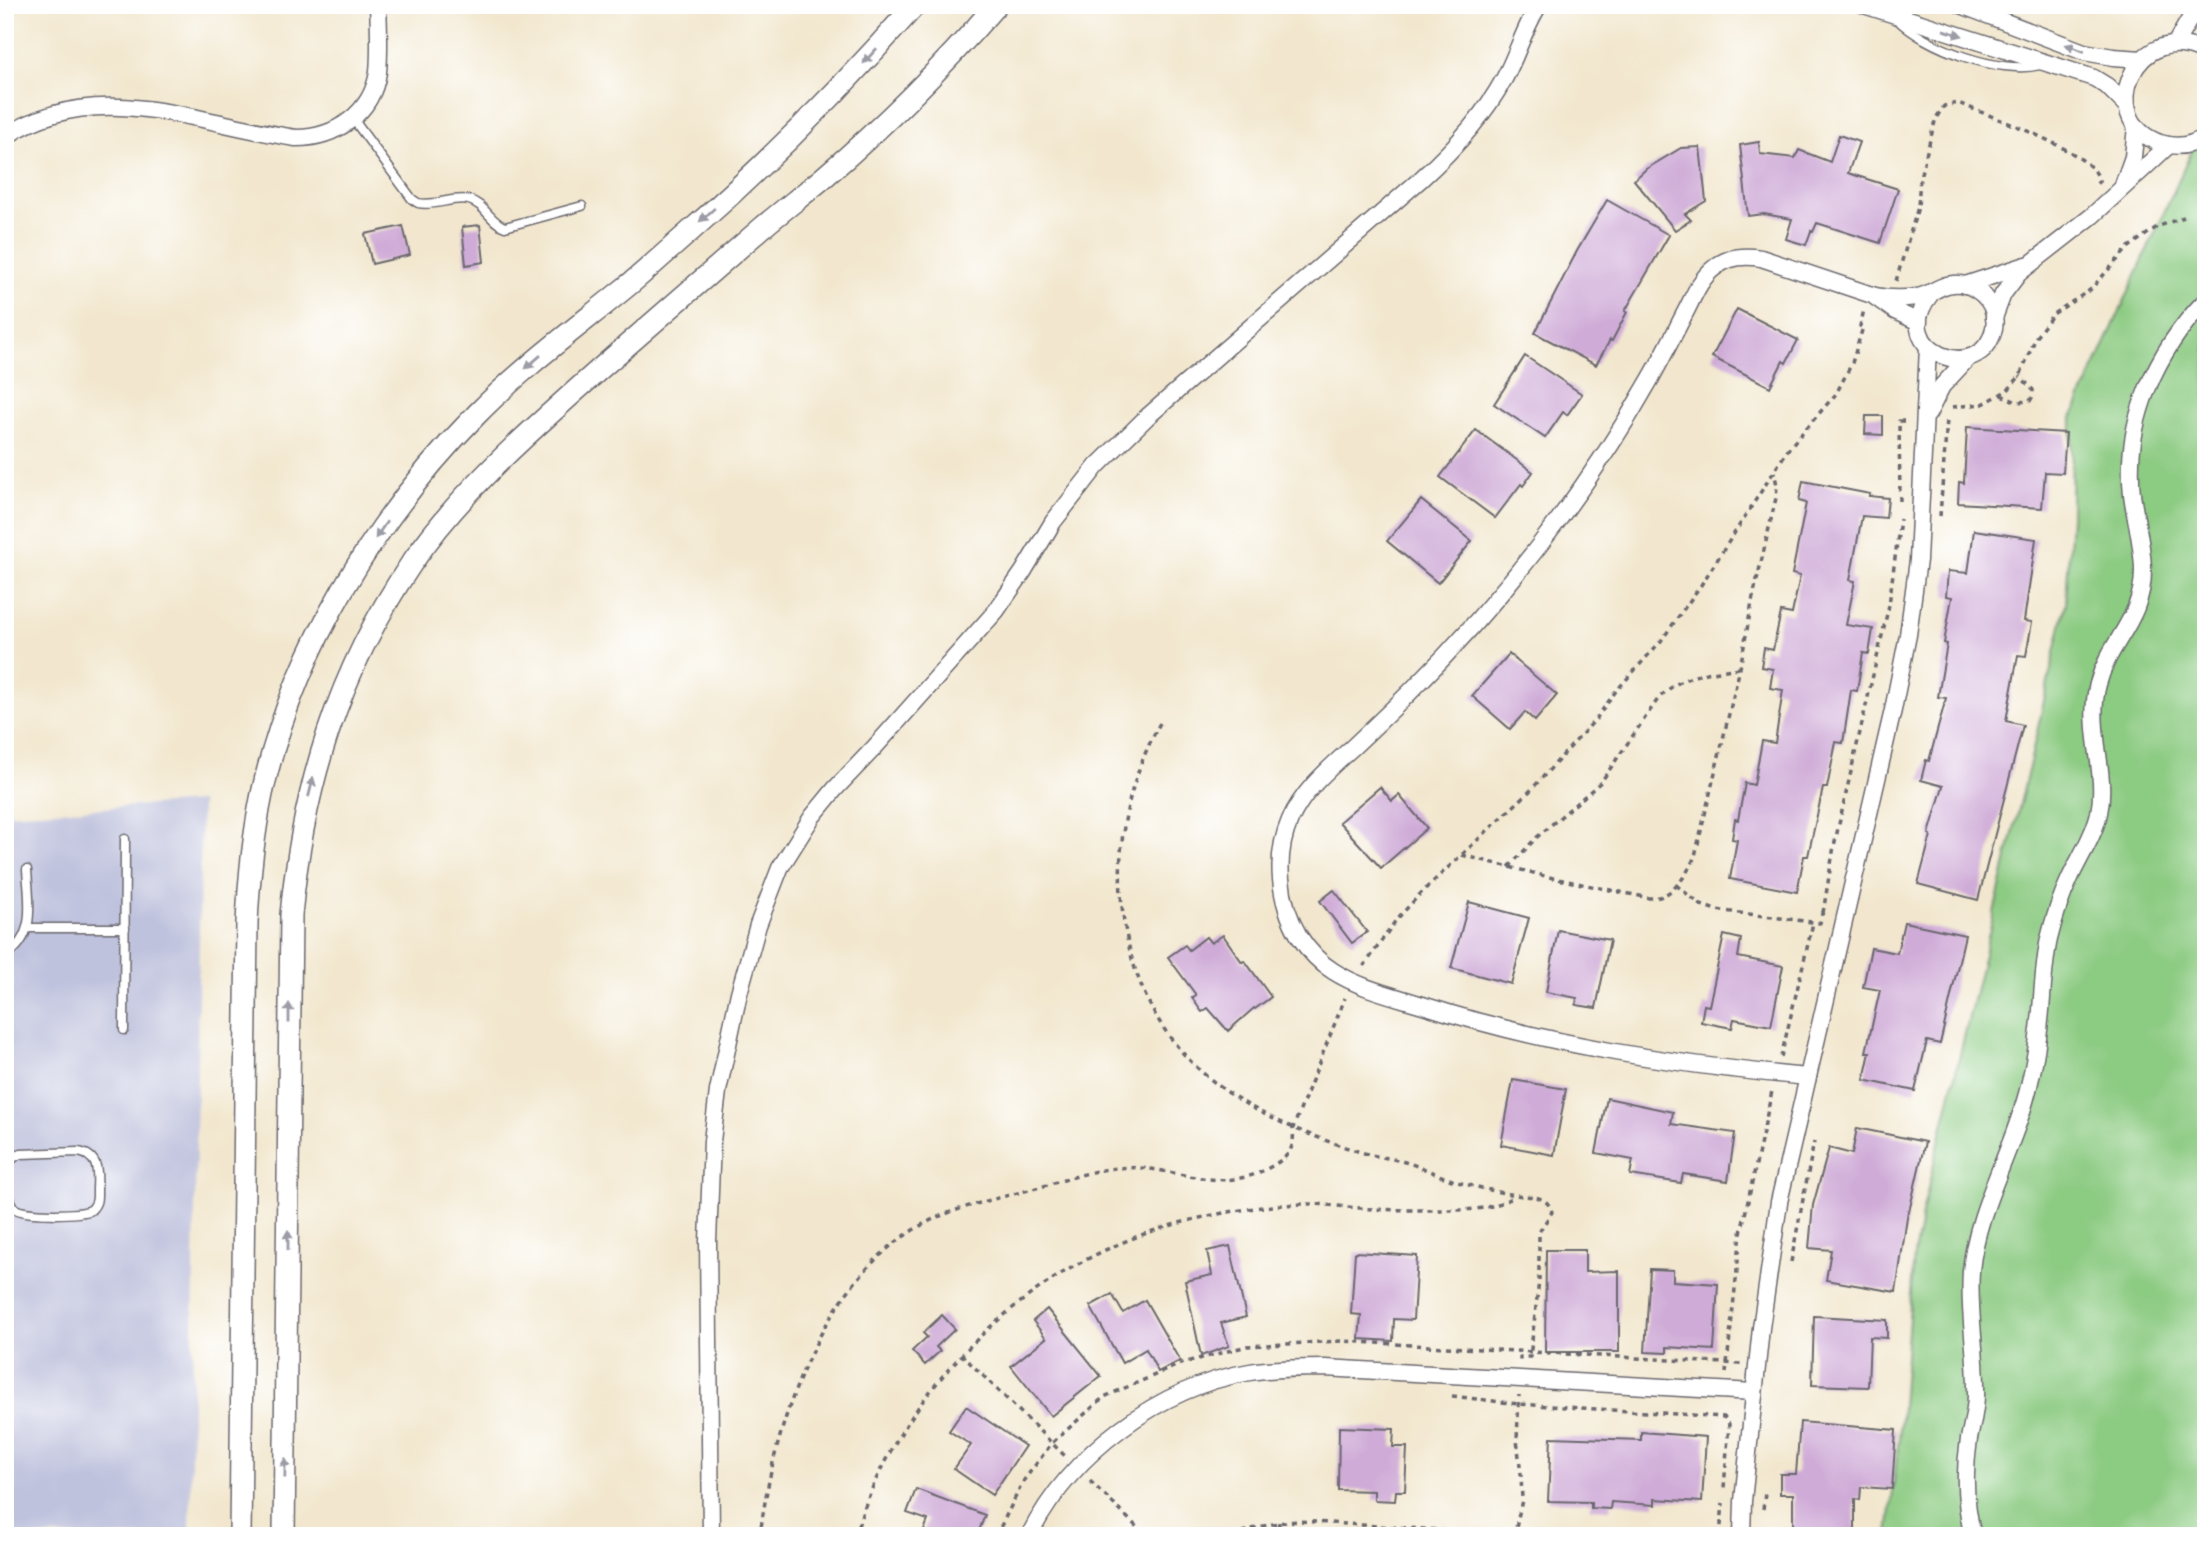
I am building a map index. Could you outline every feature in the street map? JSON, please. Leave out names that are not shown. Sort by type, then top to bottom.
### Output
[{"type":"street","points":[[5,137],[38,118],[76,109],[125,107],[157,110],[296,138],[332,132],[363,109],[375,84],[378,5]]},
{"type":"street","points":[[240,1536],[249,882],[258,819],[270,765],[287,711],[314,647],[359,563],[386,523],[414,485],[469,422],[521,372],[623,290],[751,176],[854,73],[915,5]]},
{"type":"street","points":[[284,1536],[291,915],[298,852],[310,789],[336,707],[352,668],[370,631],[412,563],[453,510],[489,470],[635,338],[879,128],[996,5]]},
{"type":"street","points":[[711,1536],[708,1241],[712,1141],[718,1091],[739,992],[758,925],[780,868],[835,789],[996,611],[1017,583],[1053,522],[1097,466],[1147,417],[1446,156],[1488,106],[1504,79],[1529,13],[1539,5]]},
{"type":"street","points":[[1864,5],[2094,78],[2107,86],[2127,106]]},
{"type":"street","points":[[1961,5],[2084,52],[2142,59]]},
{"type":"street","points":[[2175,44],[2198,5]]},
{"type":"street","points":[[2206,53],[2190,46],[2175,44],[2152,51],[2130,75],[2126,90],[2127,106],[2136,126],[2157,142],[2184,146],[2206,136]]},
{"type":"street","points":[[2122,187],[2133,157],[2136,126]]},
{"type":"street","points":[[1927,414],[1950,376],[1985,346],[1990,338],[2003,294],[2019,273],[2072,234],[2169,145]]},
{"type":"street","points":[[1808,1077],[1629,1055],[1541,1038],[1454,1015],[1351,981],[1332,970],[1308,947],[1290,919],[1283,898],[1280,872],[1282,846],[1290,821],[1302,798],[1319,778],[1410,692],[1456,644],[1541,543],[1617,435],[1651,378],[1699,286],[1714,267],[1736,257],[1748,256],[1871,295],[1902,298],[1930,295]]},
{"type":"street","points":[[1968,358],[1942,357],[1928,347],[1921,335],[1919,322],[1922,307],[1930,295],[1946,285],[1965,285],[1996,273],[2029,265]]},
{"type":"street","points":[[1965,285],[1985,296],[1994,318]]},
{"type":"street","points":[[1871,295],[1895,311],[1919,322]]},
{"type":"street","points":[[1973,1536],[1966,1470],[1976,1394],[1970,1298],[1974,1247],[1980,1222],[2018,1125],[2028,1088],[2036,1050],[2043,972],[2049,940],[2070,877],[2094,830],[2100,810],[2101,789],[2093,712],[2098,683],[2109,657],[2134,613],[2141,592],[2143,570],[2132,492],[2136,426],[2144,395],[2157,365],[2174,336],[2206,300]]},
{"type":"street","points":[[1742,1536],[1743,1501],[1768,1264],[1779,1202],[1908,635],[1921,522],[1928,347]]},
{"type":"street","points":[[1029,1536],[1055,1495],[1077,1468],[1127,1425],[1165,1402],[1206,1384],[1249,1373],[1288,1368],[1325,1368],[1754,1392]]},
{"type":"lane","points":[[353,119],[412,200],[418,203],[424,205],[471,201],[484,209],[495,222],[505,227],[582,206]]},
{"type":"lane","points":[[124,1030],[125,839]]},
{"type":"lane","points":[[5,956],[23,941],[29,928],[27,870]]},
{"type":"lane","points":[[29,928],[125,928]]},
{"type":"lane","points":[[84,1153],[93,1158],[98,1167],[97,1201],[86,1213],[22,1212],[11,1204],[7,1181],[11,1160],[21,1154],[84,1153]]},
{"type":"path","points":[[1894,286],[1916,216],[1920,177],[1936,118],[1944,106],[1958,103],[2074,153],[2099,176],[2099,181],[2088,193]]},
{"type":"path","points":[[1676,884],[1708,908],[1820,923],[1834,846],[1889,605],[1900,512],[1899,421],[1983,404],[2008,390],[2020,376],[2036,337],[2053,314],[2090,290],[2129,247],[2157,228],[2184,217]]},
{"type":"path","points":[[760,1536],[776,1449],[794,1394],[813,1352],[843,1297],[880,1255],[902,1238],[952,1211],[1101,1170],[1153,1169],[1217,1181],[1259,1174],[1286,1156],[1295,1142],[1293,1128],[1359,962],[1364,965],[1396,920],[1423,891],[1519,803],[1596,719],[1661,641],[1701,585],[1789,448],[1830,402],[1845,379],[1859,342],[1863,327],[1860,326],[1871,295]]},
{"type":"path","points":[[2001,395],[2017,402],[2030,401],[2033,390],[2020,376]]},
{"type":"path","points":[[1462,855],[1648,898],[1662,898],[1676,884],[1695,856],[1740,668],[1776,498],[1774,472]]},
{"type":"path","points":[[1509,867],[1536,838],[1601,782],[1666,691],[1694,675],[1740,668]]},
{"type":"path","points":[[1160,723],[1148,745],[1131,790],[1125,813],[1119,862],[1122,914],[1138,980],[1156,1018],[1171,1040],[1207,1077],[1250,1107],[1293,1128],[1363,1153],[1403,1162],[1465,1184],[1542,1199],[1549,1205],[1552,1212],[1539,1232],[1539,1281],[1530,1357],[1520,1357],[1517,1440],[1522,1500],[1514,1536]]},
{"type":"path","points":[[1822,913],[1845,918]]},
{"type":"path","points":[[1724,1390],[1741,1233],[1813,923]]},
{"type":"path","points":[[855,1536],[872,1488],[888,1454],[926,1395],[961,1354],[1029,1296],[1064,1273],[1121,1243],[1151,1231],[1255,1208],[1308,1204],[1373,1209],[1474,1210],[1500,1204],[1517,1195]]},
{"type":"path","points":[[961,1354],[1146,1536]]},
{"type":"path","points":[[1441,1394],[1518,1404],[1724,1418],[1729,1424],[1720,1536]]},
{"type":"path","points":[[1082,1490],[1090,1480]]},
{"type":"path","points":[[1233,1536],[1252,1528],[1300,1521],[1439,1530],[1473,1536]]},
{"type":"path","points":[[1278,1536],[1279,1522]]},
{"type":"shaded area","points":[[201,802],[190,1536],[5,1536],[5,814]]},
{"type":"green space","points":[[2206,119],[2206,1536],[1888,1536],[1901,1419],[1914,1255],[2066,603],[2071,517],[2072,418]]},
{"type":"building","points":[[1839,135],[1859,142],[1848,173],[1898,189],[1880,243],[1817,223],[1806,245],[1786,239],[1792,219],[1764,214],[1748,216],[1740,145],[1759,142],[1760,154],[1795,158],[1799,150],[1830,162]]},
{"type":"building","points":[[1700,147],[1706,201],[1685,214],[1691,220],[1675,230],[1634,180],[1646,169],[1681,148]]},
{"type":"building","points":[[1607,200],[1669,235],[1625,311],[1627,312],[1612,341],[1610,340],[1596,365],[1535,333],[1577,251]]},
{"type":"building","points":[[480,225],[484,262],[466,265],[462,227]]},
{"type":"building","points":[[403,226],[410,255],[372,264],[365,234]]},
{"type":"building","points":[[1737,309],[1798,340],[1786,363],[1783,361],[1770,387],[1712,357]]},
{"type":"building","points":[[1525,356],[1582,394],[1567,415],[1563,412],[1545,438],[1494,404]]},
{"type":"building","points":[[1866,416],[1883,416],[1883,435],[1865,434]]},
{"type":"building","points":[[1967,427],[2066,433],[2063,473],[2045,472],[2042,508],[1958,503],[1959,482],[1964,483]]},
{"type":"building","points":[[1476,430],[1533,472],[1495,518],[1440,477]]},
{"type":"building","points":[[1803,481],[1888,498],[1886,518],[1862,516],[1850,580],[1855,581],[1846,625],[1873,629],[1869,654],[1863,653],[1857,691],[1851,690],[1843,743],[1836,742],[1827,788],[1823,788],[1797,892],[1730,879],[1737,840],[1732,839],[1735,819],[1738,820],[1745,783],[1754,785],[1762,741],[1775,743],[1783,690],[1770,688],[1773,669],[1761,667],[1764,648],[1773,650],[1781,612],[1792,614],[1800,576],[1792,574],[1806,503],[1799,501]]},
{"type":"building","points":[[1421,500],[1472,541],[1438,583],[1387,541]]},
{"type":"building","points":[[1974,530],[2036,539],[2024,621],[2032,622],[2026,656],[2018,655],[2006,721],[2023,725],[1978,900],[1918,884],[1943,786],[1921,780],[1926,760],[1929,761],[1946,698],[1938,697],[1952,597],[1946,596],[1948,571],[1968,573]]},
{"type":"building","points":[[1509,654],[1557,695],[1535,721],[1525,712],[1510,729],[1472,696]]},
{"type":"building","points":[[1380,787],[1392,801],[1399,795],[1427,828],[1381,868],[1339,822]]},
{"type":"building","points":[[1334,890],[1367,932],[1352,943],[1320,901]]},
{"type":"building","points":[[1469,902],[1529,918],[1511,984],[1451,968]]},
{"type":"building","points":[[1904,922],[1965,935],[1940,1044],[1927,1041],[1915,1091],[1864,1080],[1870,1052],[1866,1052],[1880,990],[1863,987],[1871,948],[1897,953]]},
{"type":"building","points":[[1558,930],[1610,940],[1596,1008],[1576,1005],[1577,998],[1546,992]]},
{"type":"building","points":[[1223,935],[1271,997],[1228,1031],[1208,1008],[1202,1012],[1192,998],[1196,995],[1168,957],[1185,945],[1189,950],[1206,937],[1211,943]]},
{"type":"building","points":[[1724,935],[1741,939],[1738,957],[1783,966],[1771,1026],[1734,1019],[1732,1028],[1701,1022],[1704,1005],[1709,1006]]},
{"type":"building","points":[[1513,1080],[1566,1089],[1554,1155],[1501,1145]]},
{"type":"building","points":[[1607,1098],[1673,1112],[1671,1124],[1735,1133],[1728,1181],[1683,1174],[1681,1183],[1630,1175],[1633,1160],[1596,1153]]},
{"type":"building","points":[[1857,1128],[1925,1142],[1908,1211],[1896,1292],[1826,1280],[1831,1250],[1809,1248],[1813,1205],[1829,1148],[1852,1154]]},
{"type":"building","points":[[1230,1246],[1246,1317],[1221,1323],[1229,1346],[1201,1356],[1185,1281],[1212,1275],[1207,1251]]},
{"type":"building","points":[[1546,1250],[1585,1250],[1585,1272],[1619,1271],[1619,1352],[1545,1352]]},
{"type":"building","points":[[1355,1252],[1417,1256],[1413,1320],[1394,1319],[1393,1341],[1359,1339],[1361,1315],[1351,1314]]},
{"type":"building","points":[[1650,1269],[1673,1270],[1673,1281],[1718,1284],[1714,1350],[1667,1347],[1667,1353],[1645,1352]]},
{"type":"building","points":[[1112,1294],[1123,1313],[1145,1300],[1180,1361],[1158,1372],[1146,1349],[1122,1363],[1090,1306]]},
{"type":"building","points":[[1047,1309],[1101,1376],[1051,1416],[1011,1366],[1046,1338],[1033,1321]]},
{"type":"building","points":[[942,1315],[955,1329],[936,1347],[940,1351],[925,1365],[912,1351],[927,1337],[923,1333]]},
{"type":"building","points":[[1814,1316],[1887,1320],[1887,1338],[1870,1337],[1868,1387],[1812,1385]]},
{"type":"building","points":[[966,1406],[1025,1446],[992,1495],[954,1469],[971,1445],[949,1431]]},
{"type":"building","points":[[1800,1422],[1896,1430],[1892,1489],[1861,1487],[1860,1500],[1855,1499],[1855,1534],[1793,1536],[1793,1494],[1780,1494],[1780,1474],[1796,1474]]},
{"type":"building","points":[[1339,1427],[1394,1429],[1393,1447],[1407,1447],[1405,1491],[1396,1491],[1395,1501],[1374,1500],[1374,1491],[1338,1490]]},
{"type":"building","points":[[1641,1432],[1706,1437],[1702,1502],[1655,1499],[1655,1505],[1611,1502],[1610,1509],[1591,1508],[1591,1502],[1548,1501],[1551,1437],[1641,1440]]},
{"type":"building","points":[[916,1489],[985,1515],[977,1536],[922,1536],[928,1520],[907,1513]]}]
